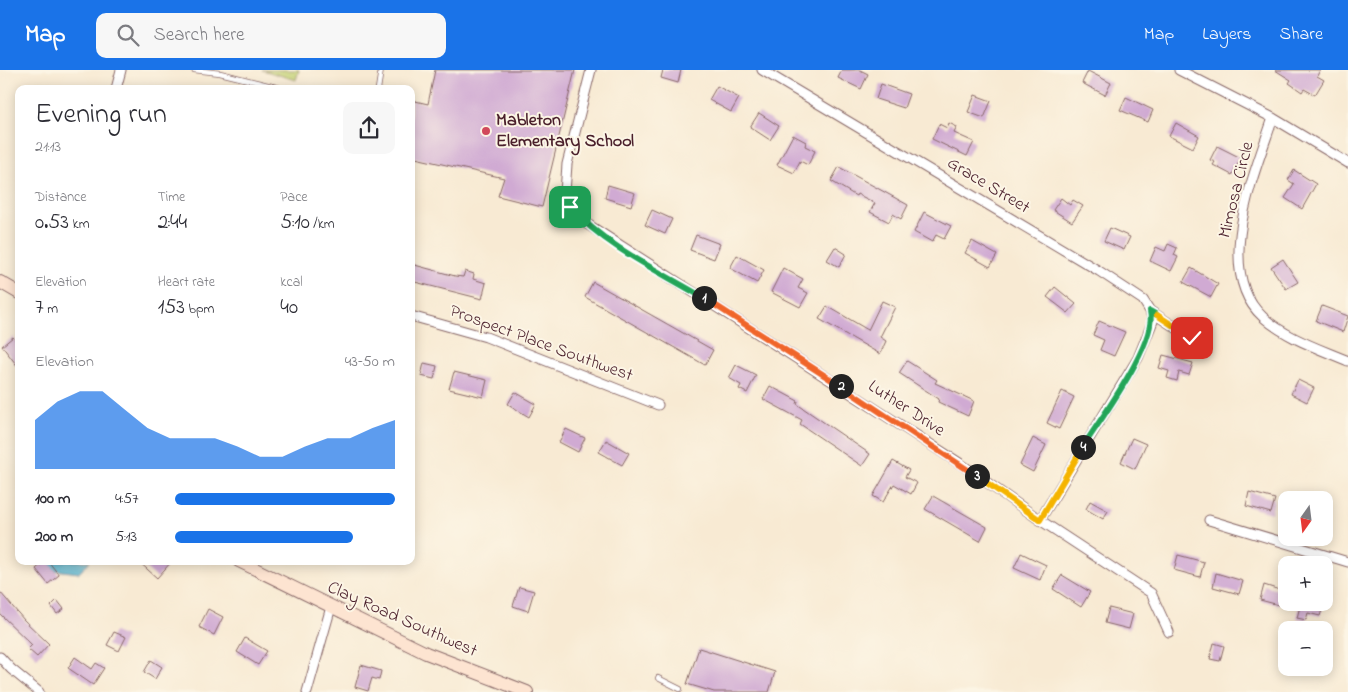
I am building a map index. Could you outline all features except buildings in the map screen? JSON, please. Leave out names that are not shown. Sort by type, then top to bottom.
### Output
[{"type":"street","points":[[117,85],[121,70]]},
{"type":"street","name":"Luther Drive","points":[[591,70],[568,164],[565,193],[570,207],[584,222],[604,237],[718,307],[961,464],[1040,520],[1151,593],[1169,632]]},
{"type":"street","name":"Grace Street","points":[[762,70],[1099,271],[1143,300],[1150,311],[1192,338]]},
{"type":"street","points":[[1179,70],[1273,118],[1348,163]]},
{"type":"street","name":"Mimosa Circle","points":[[1273,118],[1252,181],[1241,232],[1238,262],[1240,278],[1249,300],[1263,318],[1285,332],[1348,361]]},
{"type":"street","points":[[0,282],[15,291]]},
{"type":"street","points":[[1040,520],[1138,358],[1152,321],[1150,311]]},
{"type":"street","name":"Prospect Place Southwest","points":[[415,317],[486,337],[658,405]]},
{"type":"street","points":[[1209,520],[1348,562]]},
{"type":"street","name":"Clay Road Southwest","points":[[247,565],[426,653],[527,692]]},
{"type":"street","points":[[307,692],[331,607]]},
{"type":"street","points":[[0,657],[11,669],[39,692]]},
{"type":"lane","points":[[194,70],[220,73],[268,85]]},
{"type":"lane","points":[[379,85],[381,70]]},
{"type":"lane","points":[[658,678],[680,689]]},
{"type":"green space","points":[[262,70],[299,70],[296,80]]},
{"type":"water","points":[[49,565],[86,565],[79,573],[55,570]]},
{"type":"place","name":"Mableton Elementary School","points":[[486,131]]},
{"type":"route","points":[[570,207],[584,222],[604,237],[718,307],[961,464],[1040,520],[1138,358],[1148,336],[1152,321],[1150,311],[1192,338]]}]
